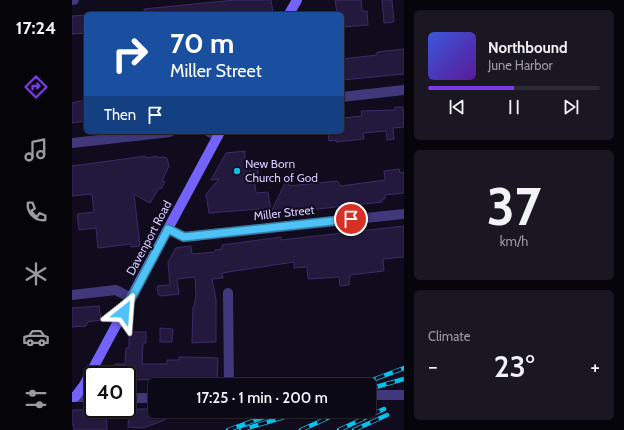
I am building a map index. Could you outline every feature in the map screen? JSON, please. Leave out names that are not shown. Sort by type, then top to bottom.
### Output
[{"type":"street","points":[[290,12],[297,0]]},
{"type":"street","points":[[344,97],[404,90]]},
{"type":"street","points":[[72,142],[150,134]]},
{"type":"street","name":"Davenport Road","points":[[73,397],[84,385],[168,229],[216,134]]},
{"type":"street","name":"Miller Street","points":[[168,229],[184,237],[404,214]]},
{"type":"street","points":[[72,296],[116,290],[131,298]]},
{"type":"street","points":[[228,293],[229,378]]},
{"type":"street","points":[[376,395],[404,395]]},
{"type":"street","points":[[73,397],[84,397]]},
{"type":"street","points":[[136,398],[148,398]]},
{"type":"building","points":[[235,0],[271,0],[273,12],[145,12],[144,9]]},
{"type":"building","points":[[335,0],[361,0],[362,11],[367,11],[368,25],[344,27],[344,12],[337,12]]},
{"type":"building","points":[[382,0],[392,0],[394,22],[384,23]]},
{"type":"building","points":[[84,15],[84,33],[72,34],[72,16]]},
{"type":"building","points":[[404,49],[404,74],[344,80],[344,59],[377,55],[377,52]]},
{"type":"building","points":[[84,100],[84,121],[72,123],[72,103]]},
{"type":"building","points":[[395,107],[403,107],[404,127],[393,128],[394,139],[387,140],[386,131],[363,133],[364,139],[336,142],[336,140],[329,141],[328,134],[344,134],[344,118],[362,116],[361,111],[395,110]]},
{"type":"building","points":[[245,151],[245,161],[253,160],[253,168],[258,167],[258,175],[254,176],[256,193],[268,192],[271,212],[288,177],[289,186],[337,181],[341,186],[385,180],[384,171],[399,169],[400,173],[404,172],[404,193],[385,195],[385,199],[382,199],[382,202],[271,214],[271,217],[259,218],[259,209],[209,213],[206,194],[219,179],[211,180],[226,153]]},
{"type":"building","points":[[146,156],[146,158],[157,156],[158,158],[167,158],[169,166],[162,181],[165,182],[161,189],[159,188],[150,203],[134,194],[140,246],[131,247],[131,244],[98,248],[96,228],[79,230],[77,214],[94,212],[92,194],[72,196],[72,166]]},
{"type":"building","points":[[404,226],[404,257],[383,259],[384,271],[350,275],[349,285],[340,286],[339,277],[308,279],[307,267],[294,268],[294,262],[222,273],[223,278],[212,279],[216,299],[216,342],[192,343],[193,307],[196,295],[195,277],[177,279],[179,294],[161,296],[158,294],[157,286],[170,285],[168,262],[176,248],[191,246],[192,254],[215,252],[215,250],[222,249],[222,245],[281,237],[281,240]]},
{"type":"building","points":[[99,306],[101,320],[88,322],[86,326],[72,327],[72,308]]},
{"type":"building","points":[[160,328],[173,329],[172,342],[160,342]]},
{"type":"building","points":[[129,332],[146,332],[146,343],[143,343],[142,364],[167,364],[167,360],[179,360],[179,357],[218,358],[217,378],[148,378],[148,380],[136,380],[136,366],[115,366],[115,364],[125,364],[126,348],[129,348]]},
{"type":"building","points":[[136,409],[148,409],[148,418],[165,418],[165,420],[143,428],[128,427],[128,418],[136,418]]},
{"type":"building","points":[[72,410],[84,410],[84,418],[106,418],[107,430],[74,430],[74,425],[72,425]]},
{"type":"railway","points":[[376,379],[404,368]]},
{"type":"railway","points":[[376,387],[404,379]]},
{"type":"railway","points":[[339,430],[384,409]]},
{"type":"railway","points":[[354,430],[387,415]]},
{"type":"railway","points":[[228,430],[261,418]]},
{"type":"railway","points":[[241,430],[281,418]]},
{"type":"railway","points":[[301,430],[328,418]]},
{"type":"place","name":"New Born Church of God","points":[[237,171]]},
{"type":"route","points":[[124,312],[168,229],[184,237],[351,219]]}]
